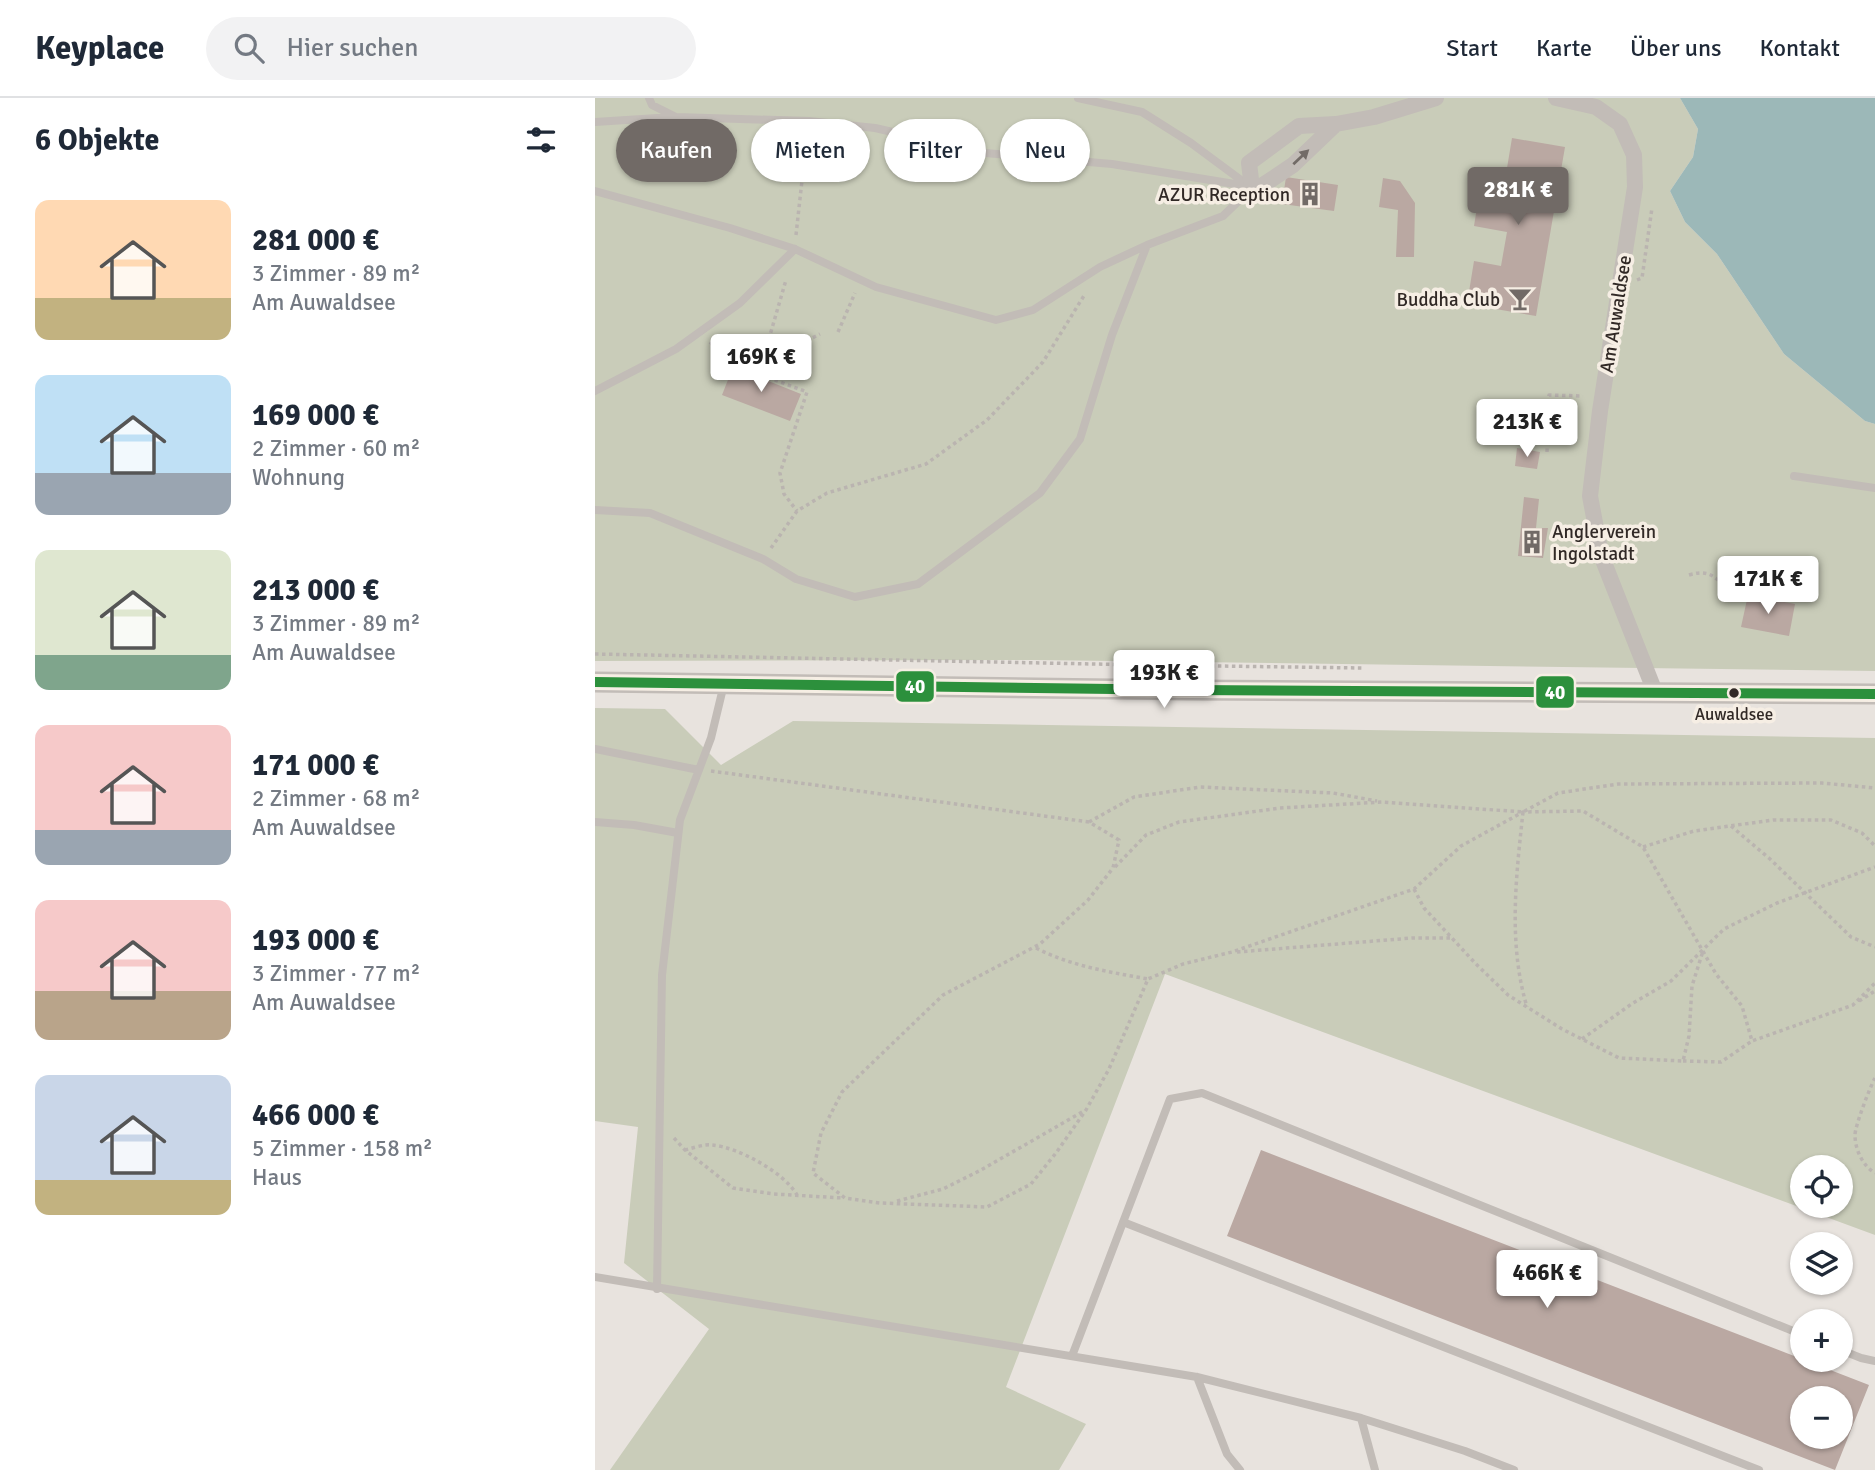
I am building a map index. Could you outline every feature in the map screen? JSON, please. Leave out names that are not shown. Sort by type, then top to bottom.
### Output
[{"type":"street","points":[[1336,124],[1293,164],[1257,186],[1249,163],[1299,126],[1336,124],[1374,117],[1436,98]]},
{"type":"street","name":"Am Auwaldsee","points":[[1556,98],[1596,107],[1620,124],[1634,155],[1635,187],[1590,496],[1601,555],[1655,692]]},
{"type":"street","points":[[595,682],[1190,690],[1875,694]]},
{"type":"lane","points":[[649,98],[652,105],[676,117]]},
{"type":"lane","points":[[1078,98],[1142,112],[1257,186]]},
{"type":"lane","points":[[595,122],[676,117],[809,121],[875,128],[985,153],[1112,164],[1257,186]]},
{"type":"lane","points":[[595,191],[730,228],[795,249],[876,287],[996,320],[1033,310],[1100,267],[1147,245],[1223,216],[1257,186]]},
{"type":"lane","points":[[595,510],[650,513],[763,559],[796,579],[855,597],[918,584],[1040,493],[1080,439],[1112,335],[1147,245]]},
{"type":"lane","points":[[595,391],[675,349],[702,330],[740,303],[795,249]]},
{"type":"lane","points":[[1794,476],[1875,488]]},
{"type":"lane","points":[[657,1289],[662,975],[678,832],[711,738],[725,683]]},
{"type":"lane","points":[[595,749],[699,770]]},
{"type":"lane","points":[[595,822],[678,832]]},
{"type":"lane","points":[[1072,1356],[1170,1099],[1202,1093],[1790,1330]]},
{"type":"lane","points":[[1123,1223],[1759,1470]]},
{"type":"lane","points":[[595,1277],[1197,1377],[1361,1418],[1465,1451],[1514,1470]]},
{"type":"lane","points":[[1853,1355],[1875,1361]]},
{"type":"lane","points":[[1197,1377],[1227,1454],[1240,1470]]},
{"type":"lane","points":[[1361,1418],[1375,1470]]},
{"type":"path","points":[[763,559],[797,512],[827,493],[926,464],[987,420],[1043,362],[1100,267]]},
{"type":"path","points":[[838,332],[861,280]]},
{"type":"path","points":[[702,330],[729,363],[807,392],[780,473],[784,494],[797,512]]},
{"type":"path","points":[[761,364],[820,334]]},
{"type":"path","points":[[1547,452],[1549,395],[1603,396]]},
{"type":"path","points":[[1689,575],[1700,572],[1711,574],[1730,588],[1755,593],[1779,596],[1802,594]]},
{"type":"path","points":[[595,654],[1369,668]]},
{"type":"path","points":[[699,770],[1090,822],[1119,840],[1113,868]]},
{"type":"path","points":[[1034,947],[1095,970],[1147,979],[1183,964],[1232,952],[1414,889],[1461,845],[1558,793],[1618,784],[1822,783],[1875,788]]},
{"type":"path","points":[[1090,822],[1134,797],[1200,787],[1333,793],[1382,802],[1523,812],[1583,811],[1643,847],[1716,974],[1742,1006],[1752,1041]]},
{"type":"path","points":[[845,1198],[813,1173],[821,1133],[842,1092],[943,995],[1040,944],[1088,900],[1113,868],[1146,835],[1179,822],[1280,808],[1382,802]]},
{"type":"path","points":[[1523,812],[1517,864],[1514,937],[1521,988],[1527,1007]]},
{"type":"path","points":[[1643,847],[1694,831],[1773,820],[1831,820],[1862,833],[1875,846]]},
{"type":"path","points":[[1731,826],[1851,937],[1875,947]]},
{"type":"path","points":[[1582,1039],[1633,1003],[1671,981],[1724,929],[1777,903],[1875,867]]},
{"type":"path","points":[[1414,889],[1424,908],[1508,995],[1562,1029],[1619,1058],[1721,1062],[1752,1041],[1853,1005],[1875,990]]},
{"type":"path","points":[[1232,952],[1412,938],[1452,938]]},
{"type":"path","points":[[1683,1061],[1689,1036],[1692,986],[1703,950]]},
{"type":"path","points":[[660,1119],[685,1150],[733,1188],[880,1203],[988,1207],[1031,1184],[1086,1110],[1109,1069],[1147,979]]},
{"type":"path","points":[[1853,1005],[1875,983]]},
{"type":"path","points":[[1875,1078],[1855,1133],[1858,1152],[1867,1168],[1875,1172]]},
{"type":"path","points":[[880,1203],[904,1200],[943,1189],[1086,1110]]},
{"type":"path","points":[[685,1150],[711,1144],[745,1154],[793,1186],[797,1195]]},
{"type":"green space","points":[[595,98],[1680,98],[1698,129],[1693,157],[1670,191],[1685,222],[1717,254],[1784,354],[1865,421],[1875,424],[1875,671],[1034,660],[595,661]]},
{"type":"green space","points":[[595,708],[665,709],[721,765],[793,721],[1875,738],[1875,1235],[1829,1218],[1853,1218],[1853,1155],[1790,1155],[1790,1204],[1165,974],[1006,1387],[1086,1424],[1059,1470],[610,1470],[709,1329],[624,1263],[638,1127],[595,1121]]},
{"type":"water","points":[[1680,98],[1875,98],[1875,424],[1865,421],[1784,354],[1717,254],[1685,222],[1670,191],[1693,157],[1698,129]]},
{"type":"building","points":[[1512,138],[1565,147],[1536,316],[1467,304],[1474,261],[1501,266],[1507,232],[1474,226],[1483,170],[1506,174]]},
{"type":"building","name":"AZUR Reception","points":[[1286,177],[1338,185],[1334,211],[1282,204]]},
{"type":"building","points":[[1383,178],[1400,181],[1415,203],[1414,257],[1396,257],[1398,210],[1379,207]]},
{"type":"building","points":[[733,367],[801,394],[790,421],[722,395]]},
{"type":"building","points":[[1517,448],[1540,452],[1537,469],[1515,466]]},
{"type":"building","name":"Anglerverein Ingolstadt","points":[[1524,497],[1539,499],[1536,528],[1548,528],[1543,558],[1518,556]]},
{"type":"building","points":[[1748,595],[1795,604],[1789,636],[1741,627]]},
{"type":"building","points":[[1261,1150],[1790,1354],[1790,1372],[1835,1372],[1869,1385],[1853,1425],[1853,1386],[1790,1386],[1790,1449],[1843,1449],[1835,1470],[1227,1236]]},
{"type":"transit line","name":"40","points":[[595,682],[1190,690],[1875,694]]},
{"type":"place","name":"AZUR Reception","points":[[1310,194]]},
{"type":"place","name":"Buddha Club","points":[[1520,299]]},
{"type":"place","name":"Anglerverein Ingolstadt","points":[[1532,542]]},
{"type":"place","name":"Auwaldsee","points":[[1734,693]]}]
